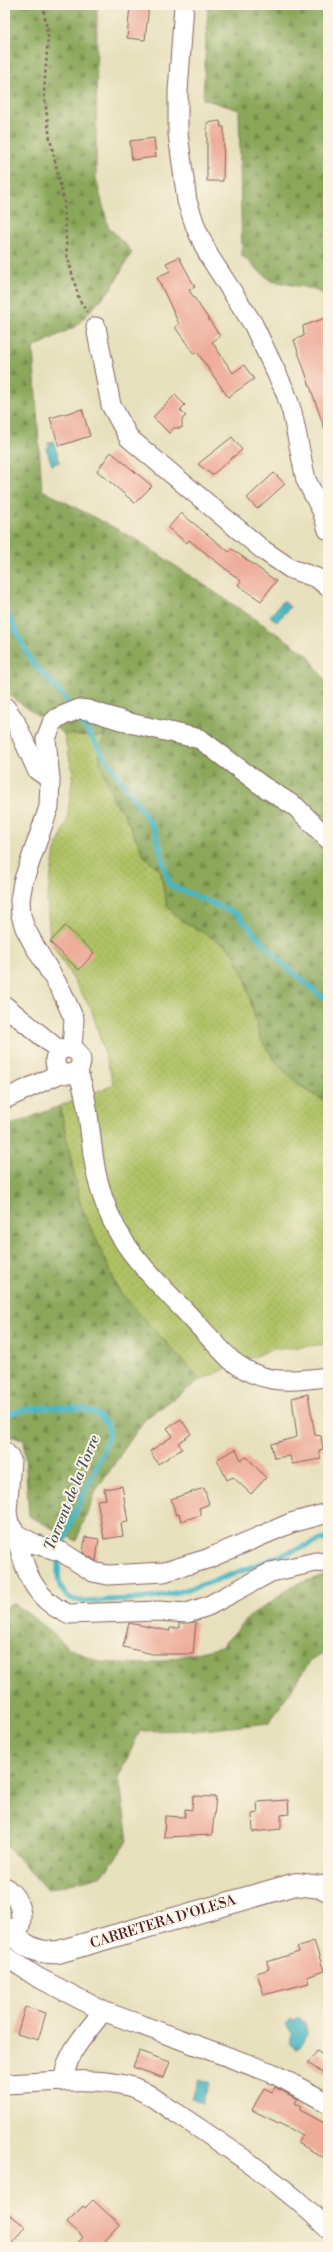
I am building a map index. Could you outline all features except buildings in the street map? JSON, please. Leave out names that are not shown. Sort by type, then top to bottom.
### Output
[{"type":"street","points":[[184,5],[178,92],[178,134],[186,201],[209,256],[253,324],[285,391],[292,412],[306,480],[322,511],[328,530]]},
{"type":"street","points":[[96,327],[111,405],[129,438],[263,550],[291,570],[317,578],[328,587]]},
{"type":"street","points":[[5,707],[15,721],[37,770],[50,779]]},
{"type":"street","points":[[328,839],[296,807],[261,785],[200,739],[130,723],[88,710],[79,709],[68,712],[52,723],[46,739],[50,779],[49,807],[23,882],[20,900],[21,915],[34,945],[62,992],[74,1019],[66,1050],[55,1062],[69,1072],[86,1098],[96,1170],[103,1198],[117,1230],[141,1266],[227,1356],[245,1371],[272,1380],[289,1381],[328,1377]]},
{"type":"street","points":[[5,1006],[66,1050]]},
{"type":"street","points":[[5,1099],[69,1072]]},
{"type":"street","points":[[5,1452],[11,1460],[8,1512],[9,1523],[16,1534],[24,1567],[32,1584],[55,1609],[68,1614],[159,1611],[186,1613],[208,1606],[271,1572],[316,1562],[328,1562]]},
{"type":"street","points":[[16,1534],[53,1549],[93,1572],[108,1575],[164,1572],[207,1559],[291,1523],[328,1513]]},
{"type":"street","name":"CARRETERA D'OLESA","points":[[10,1933],[27,1946],[43,1953],[58,1952],[290,1885],[296,1884],[328,1890]]},
{"type":"street","points":[[5,1887],[13,1893],[21,1909],[22,1924],[10,1933]]},
{"type":"street","points":[[5,1956],[37,1977],[103,2011],[272,2073],[328,2103]]},
{"type":"street","points":[[64,2081],[68,2058],[103,2011]]},
{"type":"street","points":[[5,2084],[64,2081],[119,2084],[143,2092],[256,2168],[297,2200],[328,2229]]},
{"type":"path","points":[[43,5],[48,37],[44,92],[50,139],[64,201],[67,256],[79,299],[96,327]]},
{"type":"green space","points":[[5,5],[97,5],[96,178],[108,226],[132,252],[111,289],[76,326],[33,348],[42,490],[134,538],[307,654],[328,685],[328,1103],[297,1084],[276,1062],[260,1038],[245,978],[235,955],[225,945],[179,919],[167,906],[160,870],[145,857],[124,814],[114,800],[101,766],[98,749],[106,737],[64,734],[5,692]]},
{"type":"green space","points":[[208,5],[328,5],[328,297],[313,289],[271,281],[242,256],[239,110],[203,99]]},
{"type":"green space","points":[[64,734],[107,737],[114,800],[124,814],[145,857],[160,870],[167,906],[179,919],[225,945],[235,955],[245,978],[260,1038],[276,1062],[297,1084],[328,1103],[328,1344],[270,1350],[200,1380],[119,1291],[80,1203],[60,1106],[114,1085],[92,1011],[50,940],[47,900],[55,851],[67,822],[73,774]]},
{"type":"green space","points":[[60,1106],[80,1203],[119,1291],[200,1380],[145,1419],[97,1489],[76,1541],[29,1516],[24,1439],[5,1436],[5,1127]]},
{"type":"green space","points":[[328,1574],[328,1650],[311,1660],[269,1723],[204,1730],[140,1731],[119,1776],[128,1841],[103,1875],[47,1890],[5,1844],[5,1607],[13,1603],[37,1620],[69,1648],[99,1662],[149,1664],[221,1647],[248,1618],[294,1585]]},
{"type":"water","points":[[53,441],[60,462],[52,465],[46,448],[50,447],[48,443]]},
{"type":"water","points":[[283,601],[290,607],[277,622],[270,616]]},
{"type":"water","points":[[298,2017],[306,2023],[307,2034],[300,2047],[295,2049],[289,2043],[293,2034],[285,2024],[289,2020],[294,2020]]},
{"type":"water","points":[[200,2079],[210,2083],[202,2103],[192,2099]]},
{"type":"waterway","points":[[5,609],[32,662],[63,696],[154,828],[170,885],[237,914],[281,962],[322,997],[328,998]]},
{"type":"waterway","name":"Torrent de la Torre","points":[[5,1415],[23,1410],[40,1408],[76,1408],[87,1410],[98,1415],[106,1423],[108,1428],[108,1439],[70,1524],[62,1546],[58,1566],[59,1583],[67,1596],[76,1601],[87,1602],[145,1599],[179,1592],[222,1578],[328,1538]]}]
